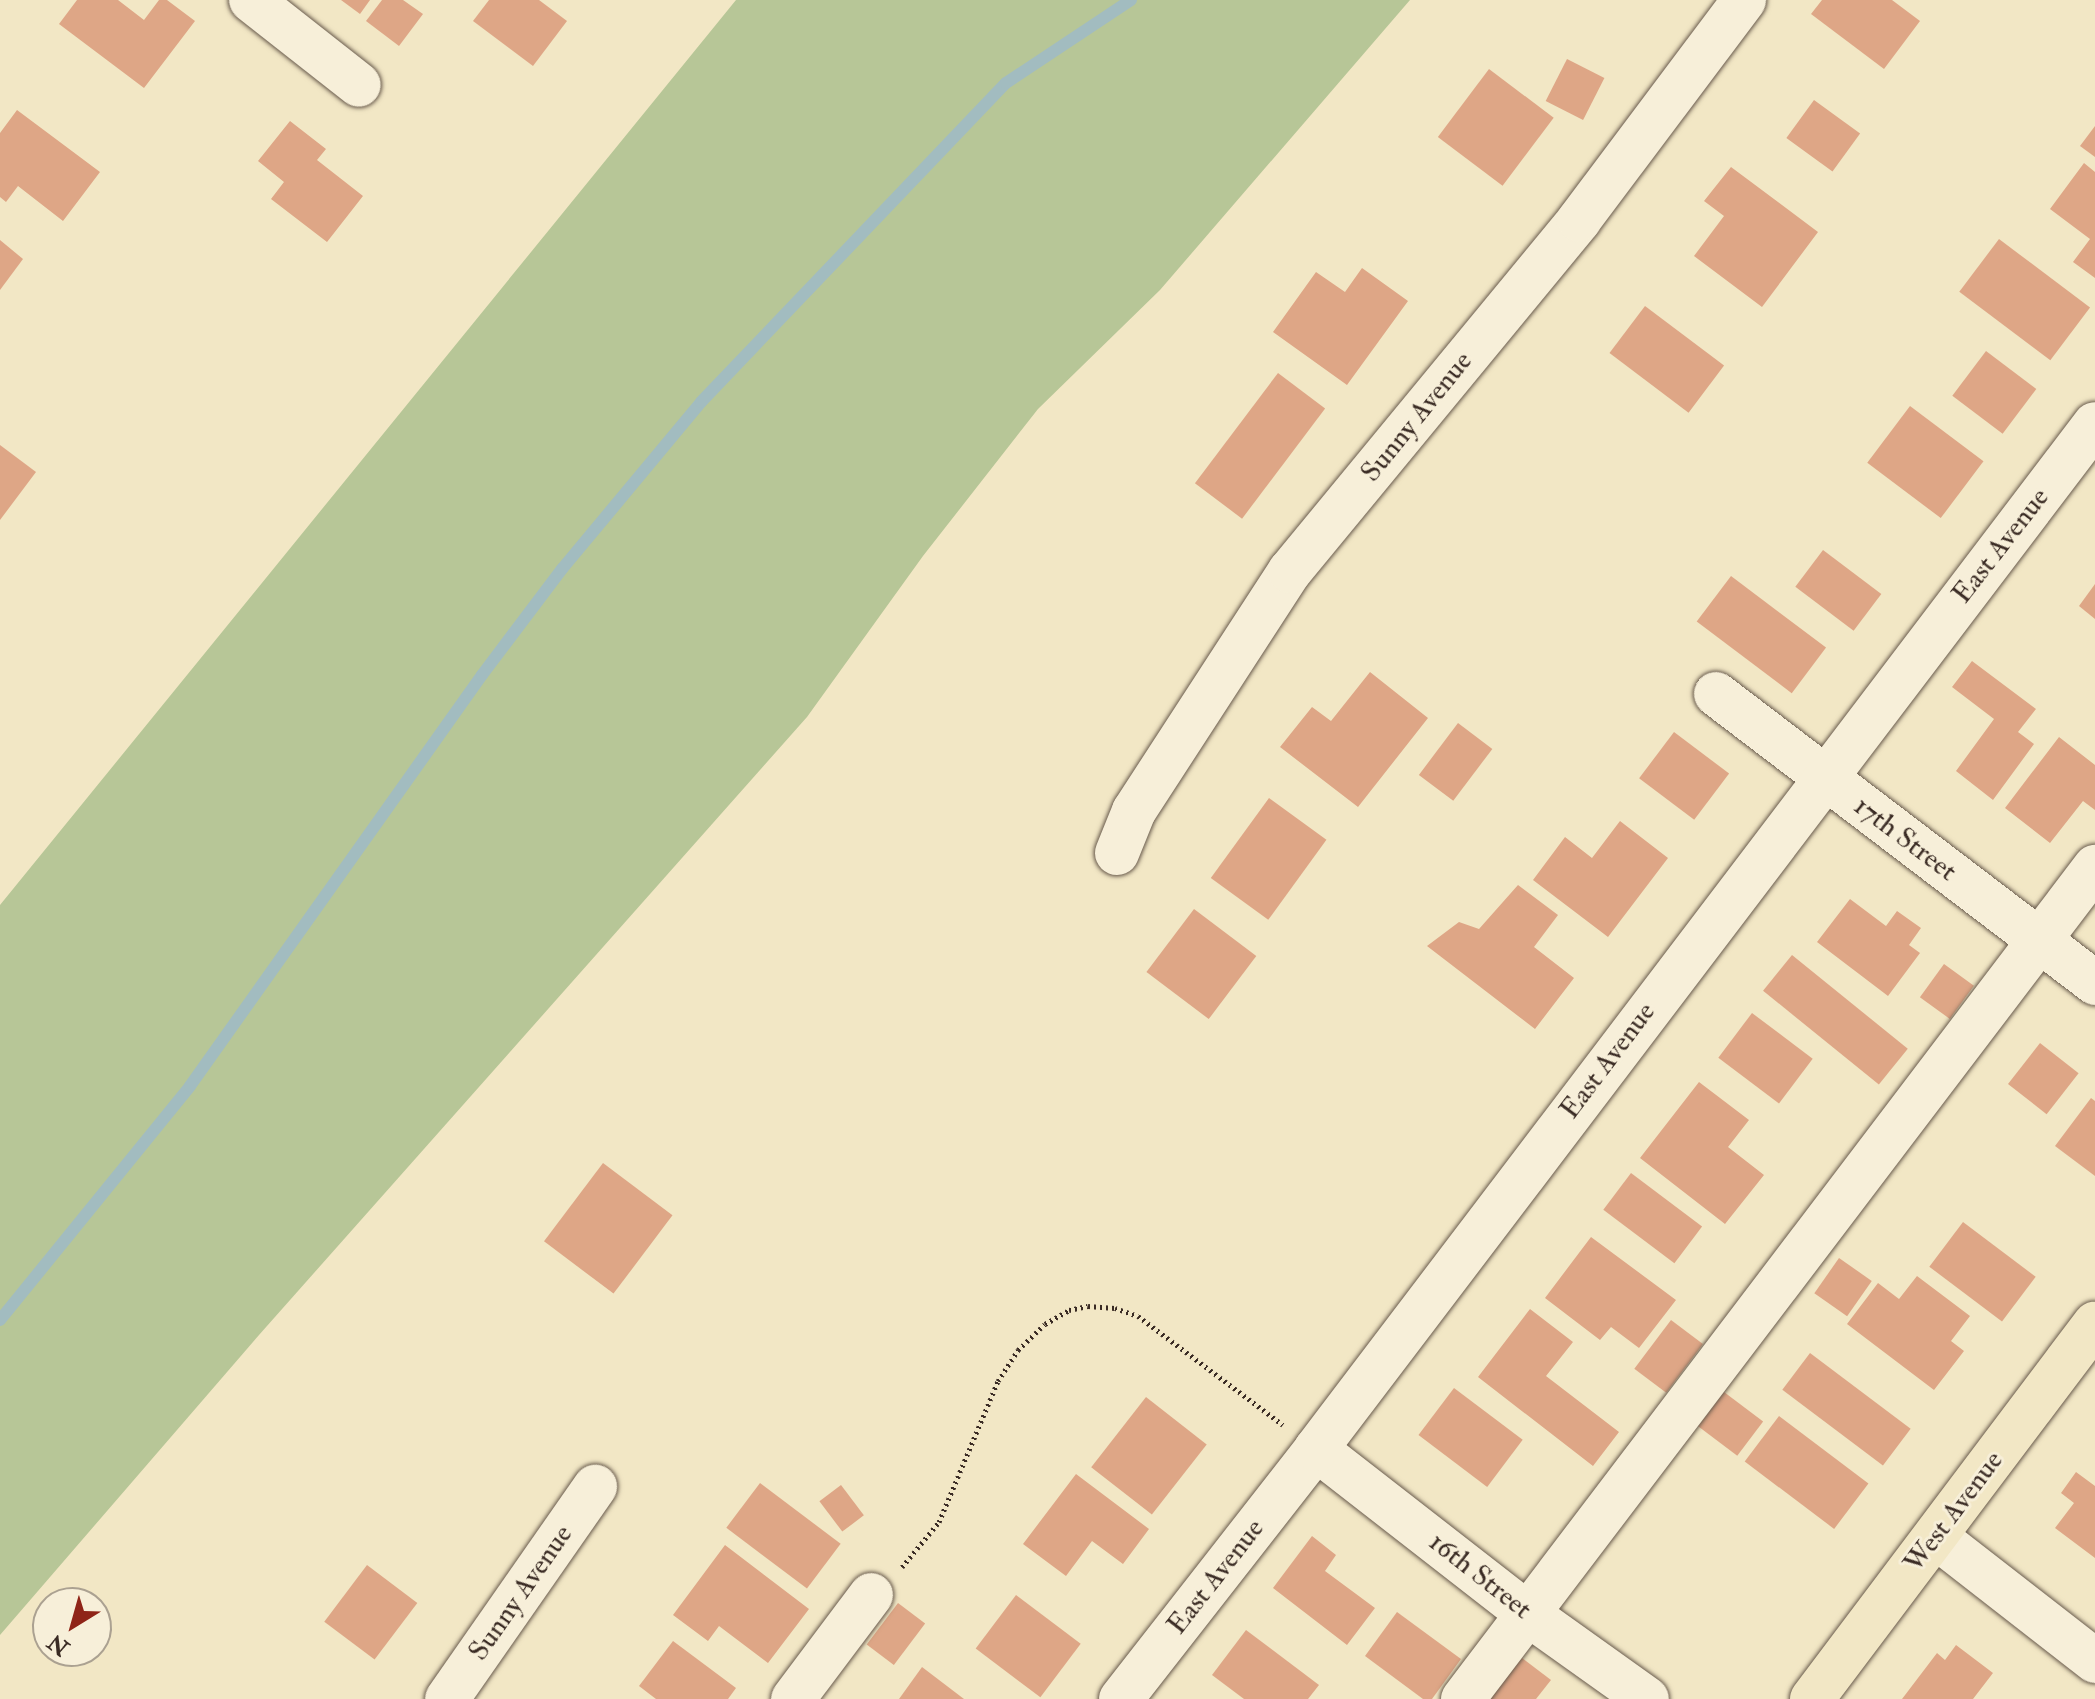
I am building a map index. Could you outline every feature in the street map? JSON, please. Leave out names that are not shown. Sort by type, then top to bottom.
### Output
[{"type":"main road","name":"West Avenue","points":[[1812,1699],[2095,1324]]},
{"type":"street","points":[[251,0],[359,85]]},
{"type":"street","name":"Sunny Avenue","points":[[1117,853],[1134,811],[1290,571],[1579,220],[1744,0]]},
{"type":"street","name":"East Avenue","points":[[1121,1699],[1316,1449],[2095,424]]},
{"type":"street","name":"17th Street","points":[[1716,694],[2095,983]]},
{"type":"street","points":[[1463,1699],[2095,867]]},
{"type":"street","name":"16th Street","points":[[1316,1449],[1528,1614],[1647,1699]]},
{"type":"street","name":"Sunny Avenue","points":[[447,1699],[595,1487]]},
{"type":"street","points":[[1936,1537],[2095,1661]]},
{"type":"street","points":[[793,1699],[871,1595]]},
{"type":"path","points":[[871,1595],[912,1559],[939,1522],[975,1428],[1018,1350],[1045,1324],[1069,1310],[1088,1306],[1115,1308],[1138,1316],[1316,1449]]},
{"type":"green space","points":[[736,0],[1410,0],[1160,290],[1038,409],[923,556],[807,717],[259,1335],[41,1587],[32,1587],[32,1598],[0,1635],[0,905]]},
{"type":"building","points":[[77,0],[118,0],[144,20],[159,0],[167,0],[195,21],[144,88],[59,24]]},
{"type":"building","points":[[341,0],[370,0],[360,14]]},
{"type":"building","points":[[382,0],[403,0],[423,14],[399,46],[366,21]]},
{"type":"building","points":[[489,0],[539,0],[567,21],[533,66],[473,21]]},
{"type":"building","points":[[1822,0],[1892,0],[1920,21],[1884,69],[1811,14]]},
{"type":"building","points":[[1567,59],[1604,78],[1583,120],[1546,101]]},
{"type":"building","points":[[1489,69],[1554,118],[1503,186],[1438,137]]},
{"type":"building","points":[[1814,100],[1860,134],[1832,172],[1786,138]]},
{"type":"building","points":[[17,110],[100,172],[63,221],[18,186],[6,202],[0,197],[0,133]]},
{"type":"building","points":[[290,121],[326,149],[317,160],[363,196],[327,242],[271,199],[284,182],[258,161]]},
{"type":"building","points":[[2095,126],[2095,157],[2080,146]]},
{"type":"building","points":[[2084,163],[2095,172],[2095,278],[2073,262],[2090,239],[2050,209]]},
{"type":"building","points":[[1731,167],[1818,232],[1762,307],[1694,256],[1724,216],[1704,201]]},
{"type":"building","points":[[1999,239],[2090,308],[2050,360],[1959,292]]},
{"type":"building","points":[[0,240],[23,259],[0,290]]},
{"type":"building","points":[[1362,268],[1408,301],[1347,385],[1273,332],[1316,272],[1345,292]]},
{"type":"building","points":[[1645,306],[1724,366],[1689,413],[1609,353]]},
{"type":"building","points":[[1986,351],[2036,389],[2003,434],[1952,396]]},
{"type":"building","points":[[1278,373],[1325,409],[1242,519],[1195,483]]},
{"type":"building","points":[[1910,406],[1983,461],[1941,518],[1867,463]]},
{"type":"building","points":[[0,445],[36,472],[0,520]]},
{"type":"building","points":[[1823,550],[1881,594],[1854,631],[1795,587]]},
{"type":"building","points":[[1731,576],[1826,648],[1792,693],[1697,622]]},
{"type":"building","points":[[2095,584],[2095,619],[2079,606]]},
{"type":"building","points":[[1972,661],[2036,709],[2018,732],[2034,744],[1993,800],[1956,771],[1994,719],[1952,687]]},
{"type":"building","points":[[1370,672],[1428,718],[1358,807],[1280,747],[1312,707],[1331,721]]},
{"type":"building","points":[[1458,723],[1492,749],[1453,801],[1419,775]]},
{"type":"building","points":[[1674,732],[1729,774],[1694,820],[1639,778]]},
{"type":"building","points":[[2059,737],[2095,765],[2095,810],[2083,801],[2050,843],[2005,808]]},
{"type":"building","points":[[1269,798],[1326,840],[1268,920],[1211,878]]},
{"type":"building","points":[[1620,821],[1668,858],[1608,937],[1533,880],[1565,837],[1592,858]]},
{"type":"building","points":[[1518,885],[1558,915],[1534,947],[1574,978],[1535,1029],[1427,946],[1459,922],[1479,929]]},
{"type":"building","points":[[1850,899],[1886,926],[1897,911],[1921,928],[1909,945],[1920,953],[1888,996],[1817,942]]},
{"type":"building","points":[[1194,909],[1256,956],[1209,1019],[1146,972]]},
{"type":"building","points":[[1792,955],[1908,1049],[1879,1085],[1763,991]]},
{"type":"building","points":[[1944,964],[1974,986],[1950,1019],[1920,997]]},
{"type":"building","points":[[1752,1013],[1813,1059],[1779,1103],[1718,1058]]},
{"type":"building","points":[[2040,1043],[2079,1073],[2047,1114],[2008,1084]]},
{"type":"building","points":[[1699,1082],[1749,1120],[1728,1147],[1764,1175],[1725,1224],[1640,1158]]},
{"type":"building","points":[[2091,1098],[2095,1101],[2095,1176],[2055,1146]]},
{"type":"building","points":[[603,1163],[672,1215],[614,1294],[544,1241]]},
{"type":"building","points":[[1631,1173],[1702,1227],[1674,1263],[1603,1210]]},
{"type":"building","points":[[1963,1222],[2036,1277],[2002,1321],[1929,1267]]},
{"type":"building","points":[[1591,1237],[1676,1300],[1639,1348],[1611,1327],[1600,1340],[1545,1298]]},
{"type":"building","points":[[1839,1258],[1872,1281],[1847,1316],[1814,1293]]},
{"type":"building","points":[[1917,1276],[1970,1316],[1951,1341],[1964,1351],[1934,1390],[1847,1324],[1878,1283],[1899,1299]]},
{"type":"building","points":[[1530,1309],[1573,1342],[1546,1376],[1619,1432],[1593,1466],[1478,1377]]},
{"type":"building","points":[[1671,1320],[1703,1344],[1666,1393],[1634,1369]]},
{"type":"building","points":[[1810,1353],[1911,1429],[1883,1466],[1782,1390]]},
{"type":"building","points":[[1454,1388],[1523,1440],[1487,1487],[1418,1435]]},
{"type":"building","points":[[1724,1392],[1763,1421],[1737,1456],[1698,1426]]},
{"type":"building","points":[[1146,1397],[1207,1444],[1152,1515],[1091,1467]]},
{"type":"building","points":[[1779,1416],[1868,1483],[1834,1529],[1745,1462]]},
{"type":"building","points":[[2076,1472],[2095,1486],[2095,1558],[2055,1528],[2074,1503],[2061,1493]]},
{"type":"building","points":[[1076,1474],[1149,1529],[1123,1564],[1092,1541],[1066,1576],[1023,1544]]},
{"type":"building","points":[[760,1483],[841,1544],[807,1589],[726,1528]]},
{"type":"building","points":[[841,1485],[864,1515],[842,1532],[819,1501]]},
{"type":"building","points":[[1312,1536],[1336,1555],[1325,1571],[1375,1608],[1347,1645],[1273,1588]]},
{"type":"building","points":[[725,1545],[809,1609],[768,1663],[719,1626],[708,1641],[673,1615]]},
{"type":"building","points":[[367,1565],[417,1603],[375,1660],[324,1622]]},
{"type":"building","points":[[1016,1595],[1081,1644],[1040,1697],[976,1649]]},
{"type":"building","points":[[898,1603],[925,1623],[894,1665],[867,1645]]},
{"type":"building","points":[[1397,1612],[1461,1659],[1432,1699],[1423,1699],[1365,1656]]},
{"type":"building","points":[[1246,1630],[1319,1685],[1308,1699],[1244,1699],[1212,1675]]},
{"type":"building","points":[[673,1641],[736,1688],[728,1699],[656,1699],[639,1686]]},
{"type":"building","points":[[1956,1645],[1993,1673],[1973,1699],[1902,1699],[1937,1653],[1945,1660]]},
{"type":"building","points":[[1522,1658],[1551,1680],[1536,1699],[1490,1699]]},
{"type":"building","points":[[922,1667],[964,1699],[899,1699]]},
{"type":"waterway","points":[[0,1320],[190,1086],[482,675],[562,569],[701,402],[1006,83],[1131,0]]}]
